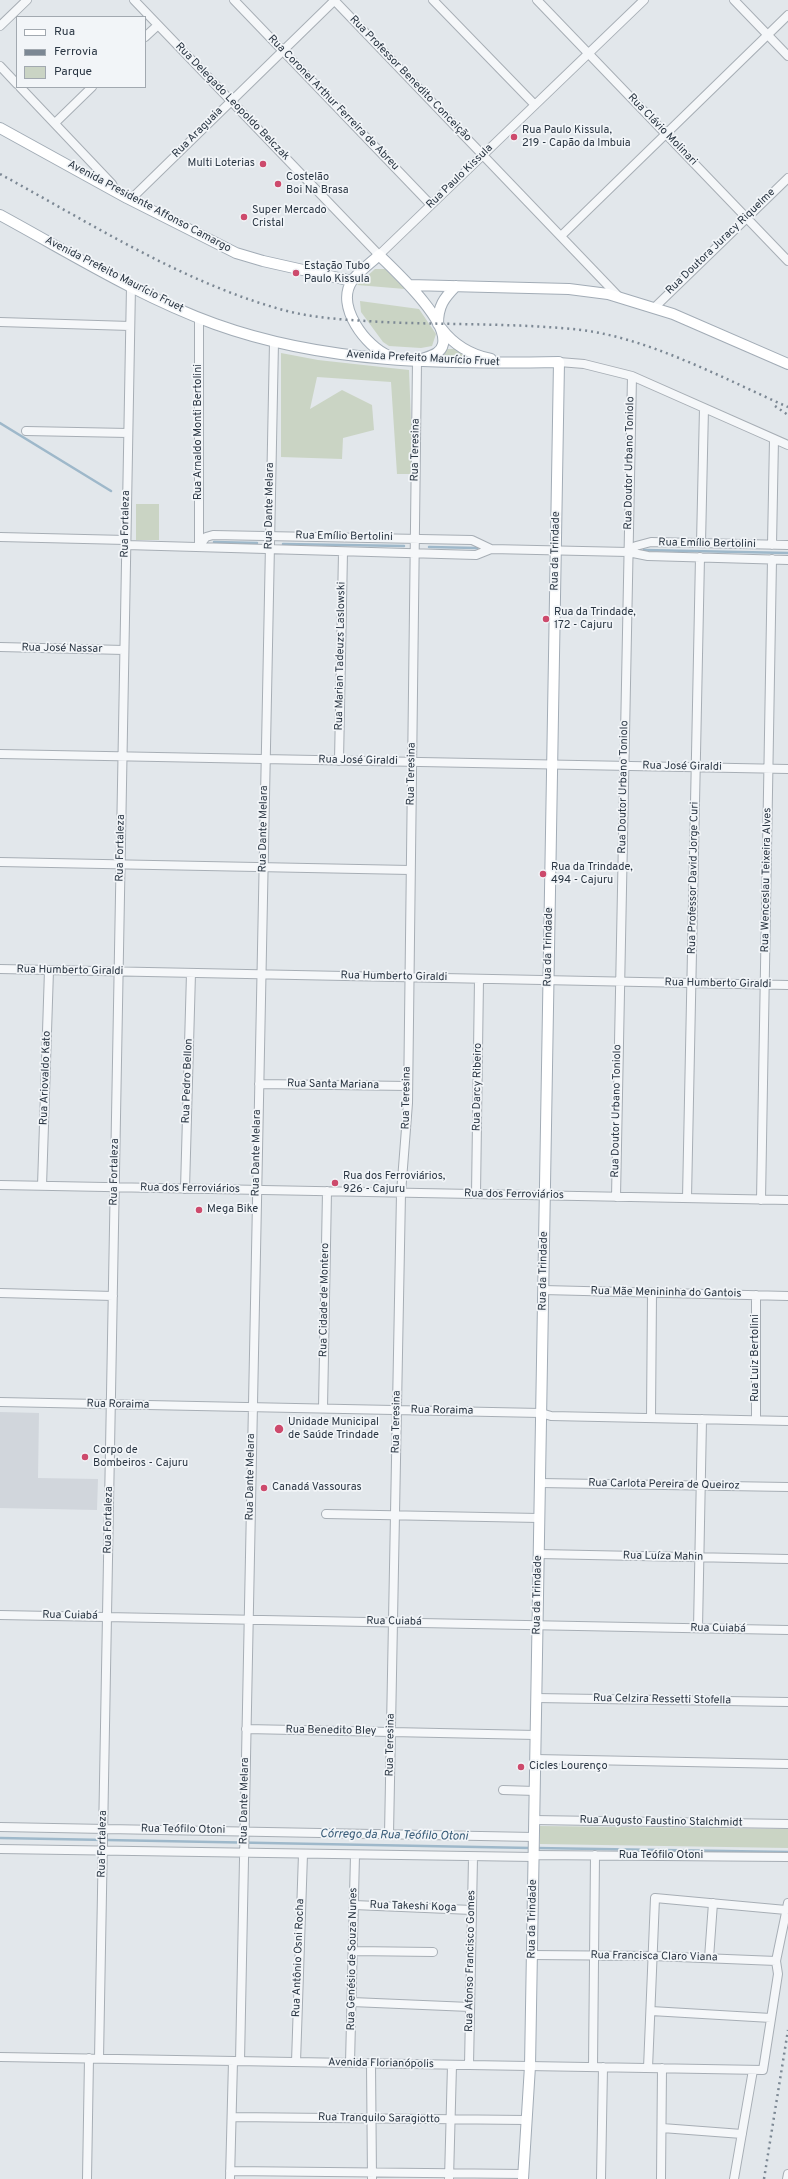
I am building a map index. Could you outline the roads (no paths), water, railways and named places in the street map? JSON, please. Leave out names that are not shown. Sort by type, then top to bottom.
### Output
[{"type":"main road","name":"Avenida Presidente Affonso Camargo","points":[[0,128],[130,200],[204,238],[244,256],[352,281]]},
{"type":"main road","name":"Avenida Prefeito Maurício Fruet","points":[[0,215],[131,286],[199,318],[274,342],[341,355],[400,360],[511,363],[559,362]]},
{"type":"main road","name":"Rua Paulo Kissula","points":[[352,281],[379,255]]},
{"type":"main road","name":"Rua Delegado Leopoldo Belczak","points":[[379,255],[422,298],[438,324],[443,338],[441,348],[434,355],[417,361]]},
{"type":"main road","points":[[352,281],[348,293],[349,305],[353,320],[359,330],[373,348],[400,360]]},
{"type":"main road","points":[[409,285],[569,288],[619,297],[655,307],[788,364]]},
{"type":"main road","points":[[456,286],[444,298],[439,306],[438,324],[454,342],[465,350],[488,359],[511,363]]},
{"type":"main road","name":"Rua da Trindade","points":[[523,2177],[530,2066],[559,362]]},
{"type":"street","points":[[0,26],[27,0]]},
{"type":"street","name":"Rua Delegado Leopoldo Belczak","points":[[134,0],[379,255]]},
{"type":"street","name":"Rua Coronel Arthur Ferreira de Abreu","points":[[234,0],[431,205]]},
{"type":"street","name":"Rua Araguaia","points":[[130,200],[230,100],[335,0]]},
{"type":"street","name":"Rua Professor Benedito Conceição","points":[[335,0],[619,297]]},
{"type":"street","points":[[434,0],[535,106]]},
{"type":"street","name":"Rua Clávio Molinari","points":[[537,0],[788,261]]},
{"type":"street","points":[[734,0],[788,56]]},
{"type":"street","name":"Rua Paulo Kissula","points":[[379,255],[589,54],[639,2]]},
{"type":"street","points":[[561,236],[788,15]]},
{"type":"street","points":[[146,36],[158,25]]},
{"type":"street","points":[[0,66],[16,83]]},
{"type":"street","points":[[21,88],[112,184],[116,192]]},
{"type":"street","points":[[55,123],[91,88]]},
{"type":"street","name":"Rua Doutora Juracy Riquelme","points":[[655,307],[788,178]]},
{"type":"street","name":"Rua Fortaleza","points":[[99,2058],[131,286]]},
{"type":"street","name":"Rua Arnaldo Monti Bertolini","points":[[199,318],[199,546]]},
{"type":"street","points":[[0,322],[130,326]]},
{"type":"street","name":"Rua Dante Melara","points":[[230,2175],[244,1853],[274,342]]},
{"type":"street","name":"Rua Teresina","points":[[389,1834],[401,1193],[406,1138],[408,1086],[417,361]]},
{"type":"street","name":"Avenida Prefeito Maurício Fruet","points":[[559,362],[589,365],[632,376],[788,445]]},
{"type":"street","name":"Rua Doutor Urbano Toniolo","points":[[616,1197],[632,376]]},
{"type":"street","points":[[701,544],[704,408]]},
{"type":"street","points":[[26,431],[128,433]]},
{"type":"street","points":[[772,545],[774,439]]},
{"type":"street","name":"Rua Emílio Bertolini","points":[[199,546],[209,536],[270,536],[472,540],[492,549]]},
{"type":"street","name":"Rua Emílio Bertolini","points":[[0,537],[199,546],[212,549],[476,555],[492,549],[628,552],[648,556],[788,560]]},
{"type":"street","name":"Rua Emílio Bertolini","points":[[628,552],[643,543],[788,545]]},
{"type":"street","name":"Rua Marian Tadeuzs Laslowski","points":[[339,761],[343,552]]},
{"type":"street","name":"Rua Professor David Jorge Curi","points":[[687,1198],[700,558]]},
{"type":"street","name":"Rua Wenceslau Teixeira Alves","points":[[762,1200],[772,559]]},
{"type":"street","name":"Rua José Nassar","points":[[0,647],[124,650]]},
{"type":"street","name":"Rua José Giraldi","points":[[0,754],[788,769]]},
{"type":"street","points":[[0,862],[410,870]]},
{"type":"street","name":"Rua Humberto Giraldi","points":[[0,970],[788,985]]},
{"type":"street","name":"Rua Ariovaldo Kato","points":[[42,1186],[49,970]]},
{"type":"street","name":"Rua Pedro Bellon","points":[[185,1189],[191,973]]},
{"type":"street","name":"Rua Darcy Ribeiro","points":[[476,1194],[480,979]]},
{"type":"street","name":"Rua Santa Mariana","points":[[259,1084],[408,1086]]},
{"type":"street","name":"Rua dos Ferroviários","points":[[0,1185],[788,1200]]},
{"type":"street","name":"Rua Cidade de Montero","points":[[323,1408],[327,1191]]},
{"type":"street","name":"Rua Mãe Menininha do Gantois","points":[[543,1290],[788,1296]]},
{"type":"street","points":[[0,1293],[113,1296]]},
{"type":"street","points":[[651,1418],[652,1293]]},
{"type":"street","name":"Rua Luiz Bertolini","points":[[756,1295],[756,1420]]},
{"type":"street","name":"Rua Roraima","points":[[0,1402],[541,1413],[551,1416],[788,1421]]},
{"type":"street","points":[[698,1628],[702,1419]]},
{"type":"street","name":"Rua Carlota Pereira de Queiroz","points":[[540,1483],[788,1487]]},
{"type":"street","points":[[326,1514],[539,1518]]},
{"type":"street","name":"Rua Luíza Mahin","points":[[539,1554],[788,1559]]},
{"type":"street","name":"Rua Cuiabá","points":[[0,1615],[788,1630]]},
{"type":"street","name":"Rua Celzira Ressetti Stofella","points":[[536,1698],[788,1702]]},
{"type":"street","name":"Rua Benedito Bley","points":[[246,1730],[536,1735]]},
{"type":"street","points":[[535,1760],[788,1764]]},
{"type":"street","points":[[503,1790],[535,1790]]},
{"type":"street","name":"Rua Augusto Faustino Stalchmidt","points":[[534,1820],[788,1824]]},
{"type":"street","name":"Rua Teófilo Otoni","points":[[0,1827],[534,1837]]},
{"type":"street","name":"Rua Teófilo Otoni","points":[[0,1849],[355,1855],[788,1857]]},
{"type":"street","name":"Rua Antônio Osni Rocha","points":[[296,2062],[303,1854]]},
{"type":"street","name":"Rua Genésio de Souza Nunes","points":[[350,2063],[355,1855]]},
{"type":"street","name":"Rua Afonso Francisco Gomes","points":[[469,2065],[473,1856]]},
{"type":"street","points":[[593,2067],[595,1856]]},
{"type":"street","points":[[648,2068],[655,1898],[787,1907],[776,1961],[778,1974],[771,2018],[651,2011]]},
{"type":"street","points":[[709,1958],[713,1903]]},
{"type":"street","name":"Rua Takeshi Koga","points":[[354,1905],[472,1910]]},
{"type":"street","points":[[353,1951],[433,1952]]},
{"type":"street","name":"Rua Francisca Claro Viana","points":[[532,1955],[653,1956],[776,1961]]},
{"type":"street","points":[[352,2002],[470,2007]]},
{"type":"street","name":"Avenida Florianópolis","points":[[0,2057],[763,2070],[771,2018]]},
{"type":"street","points":[[87,2179],[88,2058]]},
{"type":"street","points":[[371,2063],[372,2176]]},
{"type":"street","points":[[449,2176],[452,2065]]},
{"type":"street","points":[[602,2179],[603,2067]]},
{"type":"street","points":[[661,2179],[662,2068]]},
{"type":"street","points":[[734,2179],[753,2070]]},
{"type":"street","name":"Rua Tranquilo Saragiotto","points":[[232,2117],[526,2120]]},
{"type":"street","points":[[662,2128],[742,2134]]},
{"type":"street","points":[[787,2179],[788,2174]]},
{"type":"street","points":[[230,2175],[523,2177]]},
{"type":"waterway","points":[[0,423],[111,491]]},
{"type":"waterway","points":[[214,542],[257,543]]},
{"type":"waterway","points":[[283,544],[404,546]]},
{"type":"waterway","points":[[429,547],[477,548]]},
{"type":"waterway","points":[[644,550],[788,553]]},
{"type":"waterway","name":"Córrego da Rua Teófilo Otoni","points":[[0,1838],[531,1848]]},
{"type":"waterway","name":"Córrego da Rua Teófilo Otoni","points":[[536,1848],[788,1852]]},
{"type":"railway","points":[[0,174],[104,232],[176,269],[212,285],[287,311],[311,316],[347,320],[525,326],[572,329],[599,333],[627,340],[682,359],[788,407]]},
{"type":"railway","points":[[775,406],[788,415]]},
{"type":"railway","points":[[764,2179],[788,2030]]},
{"type":"place","name":"Rua Paulo Kissula, 219 - Capão da Imbuia","points":[[514,137]]},
{"type":"place","name":"Multi Loterias","points":[[263,164]]},
{"type":"place","name":"Costelão Boi Na Brasa","points":[[278,184]]},
{"type":"place","name":"Super Mercado Cristal","points":[[244,217]]},
{"type":"place","name":"Estação Tubo Paulo Kissula","points":[[296,273]]},
{"type":"place","name":"Rua da Trindade, 172 - Cajuru","points":[[546,619]]},
{"type":"place","name":"Rua da Trindade, 494 - Cajuru","points":[[543,874]]},
{"type":"place","name":"Rua dos Ferroviários, 926 - Cajuru","points":[[335,1183]]},
{"type":"place","name":"Mega Bike","points":[[199,1210]]},
{"type":"place","name":"Unidade Municipal de Saúde Trindade","points":[[279,1429]]},
{"type":"place","name":"Corpo de Bombeiros - Cajuru","points":[[85,1457]]},
{"type":"place","name":"Canadá Vassouras","points":[[264,1488]]},
{"type":"place","name":"Cicles Lourenço","points":[[521,1767]]}]
